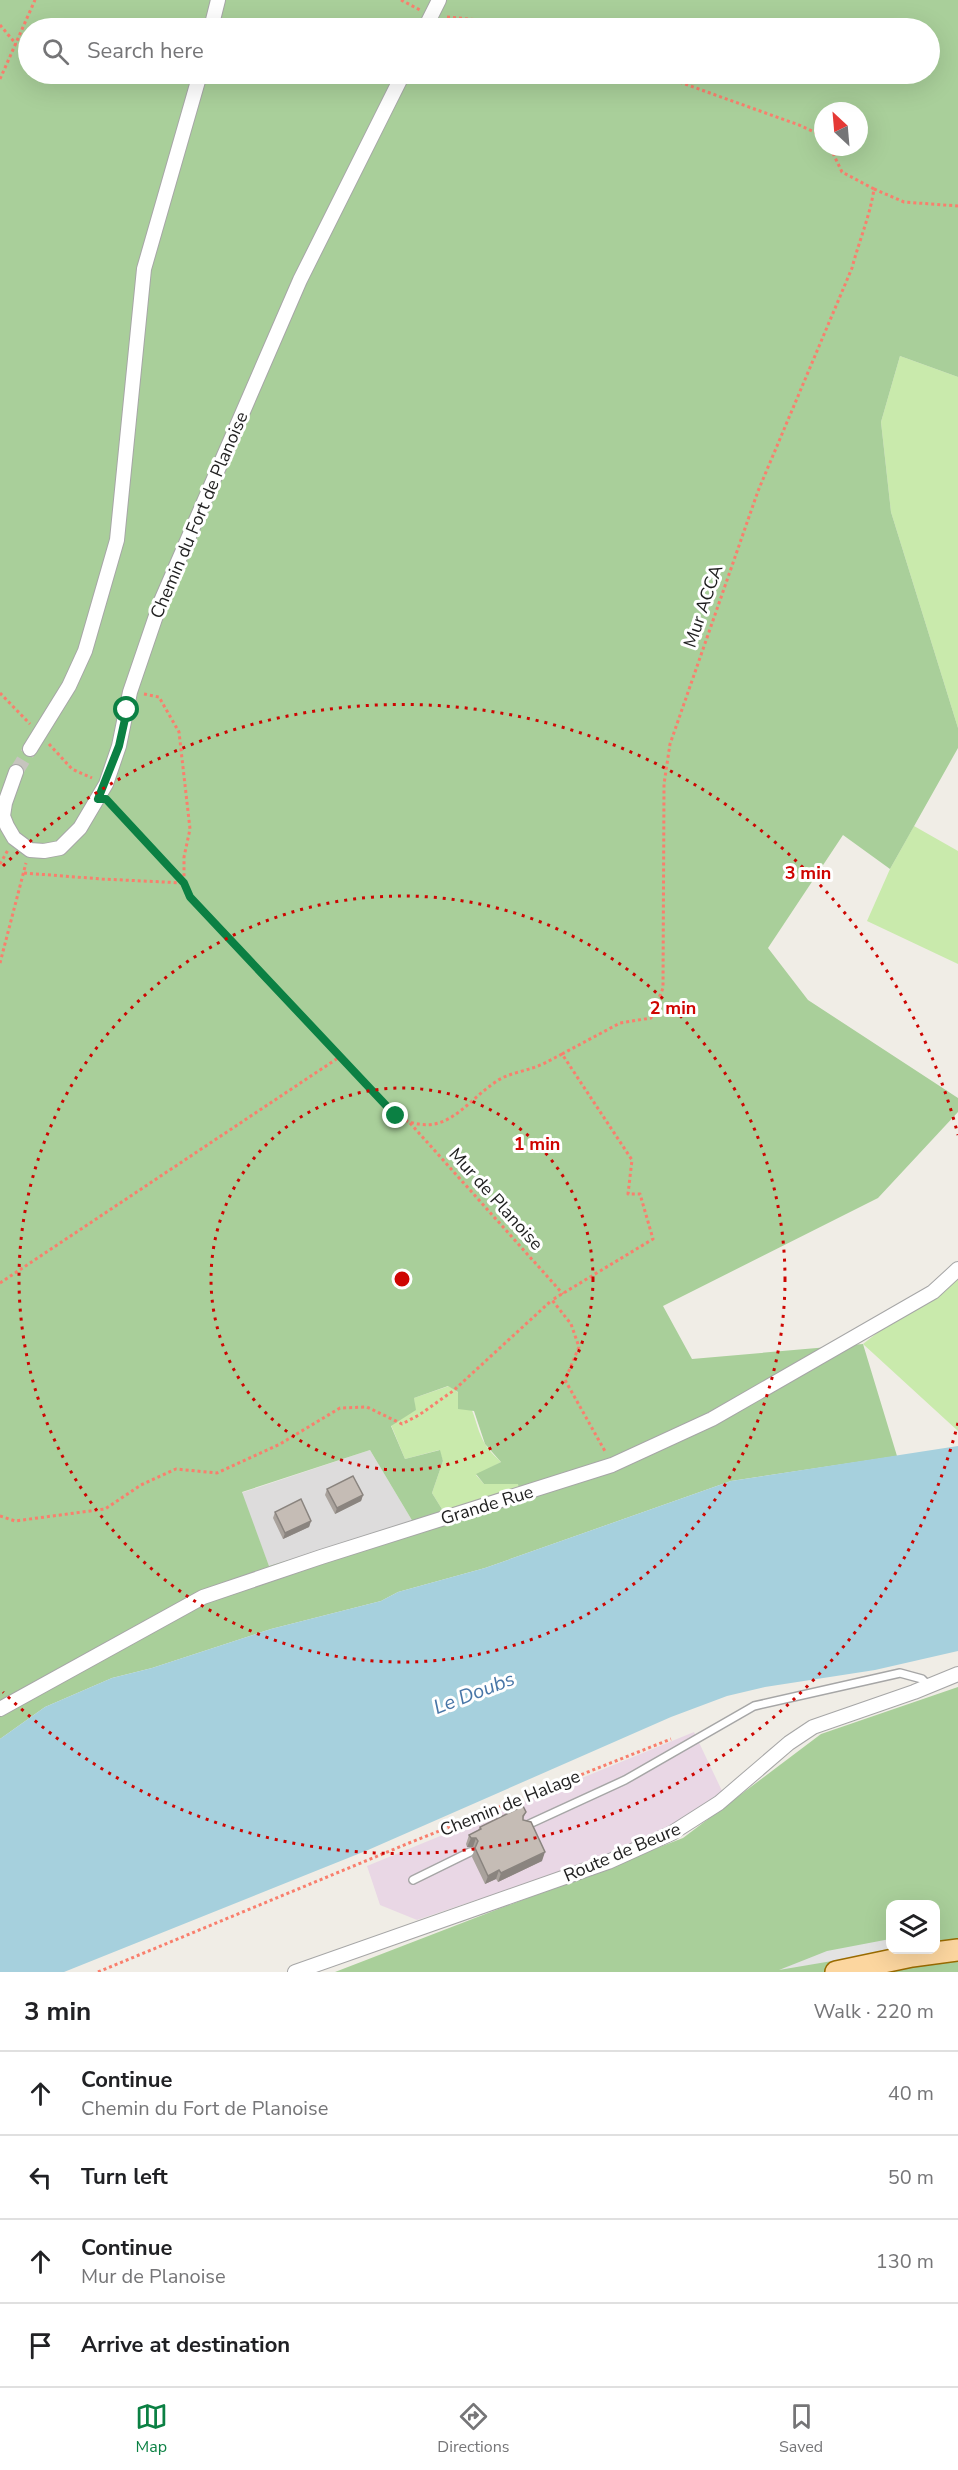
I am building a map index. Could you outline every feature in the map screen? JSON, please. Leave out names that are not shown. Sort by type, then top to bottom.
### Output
[{"type":"main road","points":[[836,1972],[912,1956],[958,1950]]},
{"type":"street","points":[[214,18],[218,0]]},
{"type":"street","points":[[430,18],[440,0]]},
{"type":"street","points":[[30,749],[69,686],[85,651],[117,540],[144,269],[197,84]]},
{"type":"street","name":"Chemin du Fort de Planoise","points":[[30,850],[44,851],[60,848],[80,828],[98,799],[119,746],[130,692],[161,601],[300,280],[398,84]]},
{"type":"street","points":[[16,772],[9,788],[3,816],[14,838],[30,850]]},
{"type":"street","name":"Grande Rue","points":[[0,1709],[203,1597],[321,1557],[612,1465],[723,1413],[933,1292],[958,1269]]},
{"type":"street","name":"Route de Beure","points":[[295,1972],[597,1866],[672,1833],[719,1803],[789,1743],[813,1727],[958,1674]]},
{"type":"lane","points":[[525,1827],[625,1780],[754,1706],[900,1673],[922,1678],[929,1686]]},
{"type":"lane","points":[[413,1880],[470,1852]]},
{"type":"path","points":[[27,18],[35,0]]},
{"type":"path","points":[[400,0],[432,15],[462,18]]},
{"type":"path","points":[[0,25],[16,44]]},
{"type":"path","points":[[0,79],[18,39]]},
{"type":"path","points":[[685,84],[799,124],[814,132]]},
{"type":"path","points":[[835,156],[843,172],[904,202],[958,206]]},
{"type":"path","name":"Mur ACCA","points":[[562,1054],[620,1023],[651,1018],[663,988],[664,784],[670,744],[758,490],[852,268],[861,233],[870,211],[874,189]]},
{"type":"path","points":[[24,873],[184,883],[184,857],[190,829],[179,732],[159,697],[130,692]]},
{"type":"path","name":"Mur de Planoise","points":[[98,799],[106,799],[184,883],[190,897],[396,1116],[409,1123],[563,1294]]},
{"type":"path","points":[[0,963],[30,850]]},
{"type":"path","points":[[0,1516],[15,1521],[105,1509],[141,1485],[176,1469],[217,1473],[280,1444],[340,1408],[367,1407],[402,1424],[453,1391],[552,1300],[653,1239],[640,1194],[628,1194],[632,1160],[562,1054]]},
{"type":"path","name":"Mur de Planoise","points":[[409,1123],[431,1124],[451,1119],[499,1079],[536,1067],[562,1054]]},
{"type":"path","points":[[0,1283],[341,1056]]},
{"type":"path","points":[[552,1300],[570,1324],[579,1347],[565,1380],[612,1465]]},
{"type":"path","name":"Chemin de Halage","points":[[98,1972],[398,1847],[678,1736]]},
{"type":"shaded area","points":[[370,1450],[413,1522],[269,1566],[241,1493]]},
{"type":"shaded area","points":[[694,1732],[723,1793],[654,1837],[481,1904],[479,1899],[417,1920],[380,1905],[367,1866]]},
{"type":"shaded area","points":[[886,1940],[886,1952],[779,1970],[827,1951]]},
{"type":"green space","points":[[0,0],[958,0],[958,377],[900,356],[881,422],[891,512],[958,728],[958,748],[890,869],[843,835],[768,948],[808,1000],[958,1098],[958,1112],[878,1198],[663,1306],[692,1359],[863,1344],[897,1456],[731,1481],[485,1568],[398,1592],[381,1601],[271,1629],[152,1668],[112,1678],[45,1707],[0,1739]],"holes":[[[448,1386],[458,1392],[458,1409],[474,1411],[485,1444],[501,1462],[476,1474],[484,1484],[518,1484],[519,1491],[445,1514],[432,1493],[443,1461],[440,1450],[405,1459],[391,1426],[416,1410],[414,1398]],[[370,1450],[413,1522],[269,1566],[242,1492]]]},
{"type":"green space","points":[[900,356],[958,377],[958,728],[891,512],[881,422]]},
{"type":"green space","points":[[914,826],[958,851],[958,964],[867,921],[890,869]]},
{"type":"green space","points":[[958,1269],[958,1431],[863,1344]]},
{"type":"green space","points":[[449,1386],[459,1393],[470,1406],[485,1444],[501,1462],[476,1475],[484,1484],[518,1484],[519,1491],[445,1514],[432,1493],[443,1461],[439,1450],[405,1459],[391,1425],[415,1410],[414,1398]]},
{"type":"green space","points":[[958,1687],[958,1972],[335,1972],[683,1838],[821,1734]]},
{"type":"water","name":"Le Doubs","points":[[958,1446],[958,1651],[875,1670],[765,1687],[727,1696],[671,1717],[368,1850],[64,1972],[0,1972],[0,1739],[45,1707],[112,1678],[152,1668],[271,1629],[381,1601],[398,1592],[485,1568],[731,1481]]},
{"type":"building","points":[[353,1476],[363,1495],[337,1508],[327,1489]]},
{"type":"building","points":[[301,1499],[311,1521],[285,1533],[275,1512]]},
{"type":"building","points":[[523,1806],[526,1812],[523,1820],[531,1822],[545,1852],[501,1873],[499,1870],[488,1876],[475,1848],[478,1841],[469,1835],[481,1829],[480,1827]]},
{"type":"tunnel","points":[[16,772],[30,749]]},
{"type":"route","points":[[127,710],[119,746],[98,799],[106,799],[184,883],[190,897],[396,1116]]}]
